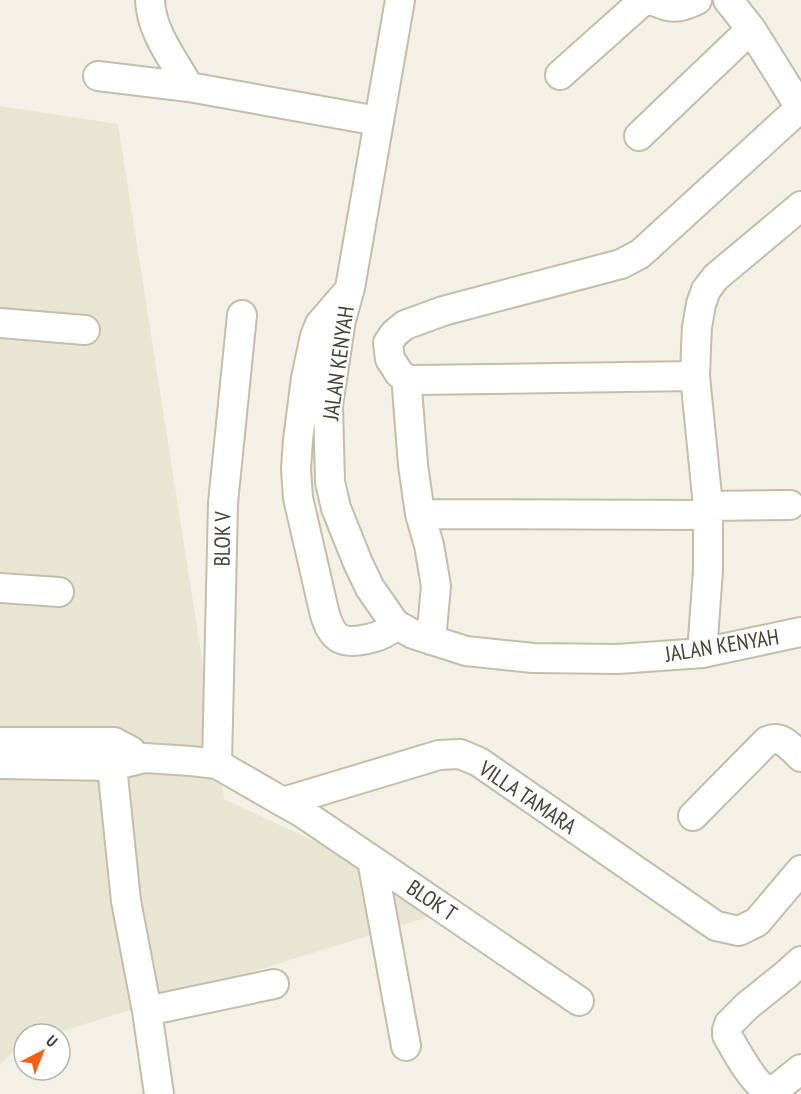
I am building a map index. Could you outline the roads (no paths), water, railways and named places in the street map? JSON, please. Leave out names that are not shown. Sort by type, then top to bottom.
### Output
[{"type":"street","points":[[150,0],[156,29],[189,87]]},
{"type":"street","name":"JALAN KENYAH","points":[[400,0],[329,397],[330,482],[336,508],[370,588],[395,624],[413,634],[466,651],[532,658],[618,659],[702,653],[801,632]]},
{"type":"street","points":[[560,75],[644,0]]},
{"type":"street","points":[[652,0],[674,8],[686,6],[697,0]]},
{"type":"street","points":[[409,382],[390,360],[388,343],[394,334],[405,325],[443,310],[621,264],[640,254],[800,108],[751,29],[728,0]]},
{"type":"street","points":[[639,136],[751,29]]},
{"type":"street","points":[[98,75],[189,87],[378,121]]},
{"type":"street","points":[[702,653],[708,570],[708,511],[695,376],[697,327],[701,304],[706,290],[716,277],[801,206]]},
{"type":"street","points":[[350,288],[320,324],[315,336],[306,378],[298,440],[296,469],[298,498],[328,626],[342,640],[352,641],[375,637],[388,631],[395,624]]},
{"type":"street","name":"BLOK V","points":[[217,764],[223,503],[242,315]]},
{"type":"street","points":[[0,323],[85,330]]},
{"type":"street","points":[[409,382],[414,380],[695,376]]},
{"type":"street","points":[[409,382],[407,388],[413,465],[420,514],[429,545],[436,586],[431,640]]},
{"type":"street","points":[[420,514],[708,511],[790,506]]},
{"type":"street","points":[[0,588],[59,592]]},
{"type":"street","points":[[693,816],[767,741],[774,738],[782,739],[801,757]]},
{"type":"street","points":[[0,742],[217,764],[283,802]]},
{"type":"street","points":[[0,764],[113,754]]},
{"type":"street","points":[[113,754],[126,901],[147,1011],[159,1094]]},
{"type":"street","name":"VILLA TAMARA","points":[[283,802],[439,755],[460,754],[479,762],[716,926],[739,932],[757,922],[801,870]]},
{"type":"street","name":"BLOK T","points":[[283,802],[579,1001]]},
{"type":"street","points":[[372,860],[406,1046]]},
{"type":"street","points":[[801,961],[729,1024],[727,1035],[748,1071],[764,1090],[770,1091],[781,1085],[801,1069]]},
{"type":"street","points":[[147,1011],[274,984]]}]
